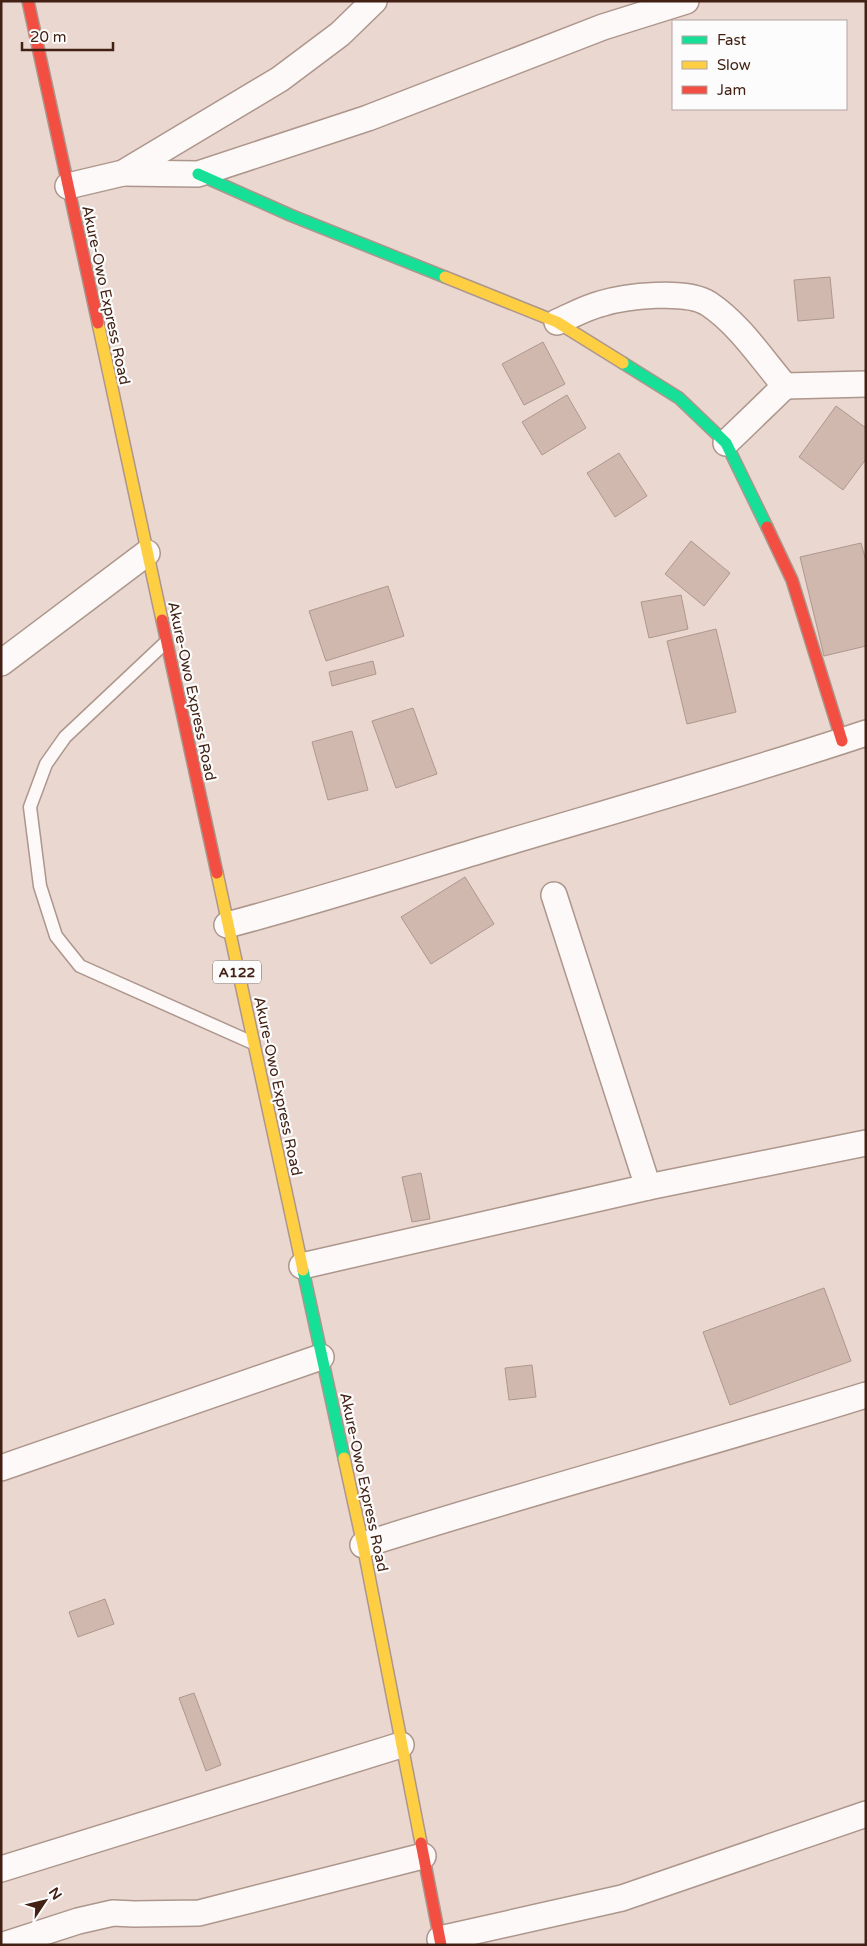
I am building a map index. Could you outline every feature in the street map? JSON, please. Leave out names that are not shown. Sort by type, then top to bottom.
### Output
[{"type":"main road","name":"Akure-Owo Express Road","points":[[28,1],[362,1545],[440,1942]]},
{"type":"main road","points":[[198,174],[290,215],[557,322],[679,398],[726,443],[792,580],[842,741]]},
{"type":"street","points":[[122,173],[280,79],[340,34],[374,1]]},
{"type":"street","points":[[68,186],[122,173],[198,174],[368,118],[603,27],[686,1]]},
{"type":"street","points":[[557,322],[600,304],[665,295],[688,296],[708,303],[740,331],[785,386]]},
{"type":"street","points":[[726,443],[785,386],[866,384]]},
{"type":"street","points":[[1,663],[147,553]]},
{"type":"street","points":[[227,925],[282,911],[487,848],[587,820],[866,733]]},
{"type":"street","points":[[554,895],[648,1188]]},
{"type":"street","points":[[302,1266],[648,1188],[866,1143]]},
{"type":"street","points":[[1,1468],[321,1357]]},
{"type":"street","points":[[362,1545],[866,1396]]},
{"type":"street","points":[[1,1869],[401,1746]]},
{"type":"street","points":[[440,1942],[622,1898],[866,1814]]},
{"type":"street","points":[[4,1945],[78,1921],[113,1912],[134,1914],[199,1913],[424,1856]]},
{"type":"lane","points":[[166,642],[64,737],[46,764],[30,807],[40,886],[56,936],[80,966],[253,1043]]},
{"type":"building","points":[[830,277],[834,318],[798,321],[794,280]]},
{"type":"building","points":[[543,342],[565,384],[524,405],[502,364]]},
{"type":"building","points":[[567,395],[586,428],[542,455],[522,422]]},
{"type":"building","points":[[836,406],[866,428],[866,459],[843,490],[799,457]]},
{"type":"building","points":[[619,453],[647,496],[615,517],[587,473]]},
{"type":"building","points":[[691,541],[730,573],[704,606],[665,574]]},
{"type":"building","points":[[861,543],[866,561],[866,646],[824,656],[800,557]]},
{"type":"building","points":[[388,586],[404,636],[326,661],[309,611]]},
{"type":"building","points":[[681,595],[688,629],[649,638],[641,602]]},
{"type":"building","points":[[716,629],[736,712],[687,724],[667,641]]},
{"type":"building","points":[[373,661],[376,674],[332,686],[329,672]]},
{"type":"building","points":[[413,708],[437,774],[396,788],[372,721]]},
{"type":"building","points":[[352,731],[368,790],[328,800],[312,742]]},
{"type":"building","points":[[465,877],[494,924],[431,964],[401,917]]},
{"type":"building","points":[[421,1173],[430,1219],[412,1222],[402,1177]]},
{"type":"building","points":[[824,1288],[851,1361],[730,1405],[703,1332]]},
{"type":"building","points":[[532,1365],[536,1397],[509,1400],[505,1368]]},
{"type":"building","points":[[105,1599],[114,1624],[78,1637],[69,1612]]},
{"type":"building","points":[[194,1693],[221,1765],[206,1771],[179,1698]]},
{"type":"traffic: fast","points":[[198,174],[290,215],[445,277]]},
{"type":"traffic: fast","points":[[623,363],[679,398],[726,443],[767,527]]},
{"type":"traffic: fast","points":[[303,1270],[344,1458]]},
{"type":"traffic: slow","points":[[445,277],[557,322],[623,363]]},
{"type":"traffic: slow","points":[[98,323],[162,620]]},
{"type":"traffic: slow","points":[[217,873],[303,1270]]},
{"type":"traffic: slow","points":[[344,1458],[363,1545],[421,1843]]},
{"type":"traffic: jam","points":[[28,1],[98,323]]},
{"type":"traffic: jam","points":[[767,527],[792,580],[842,741]]},
{"type":"traffic: jam","points":[[162,620],[217,873]]},
{"type":"traffic: jam","points":[[421,1843],[441,1945]]}]
